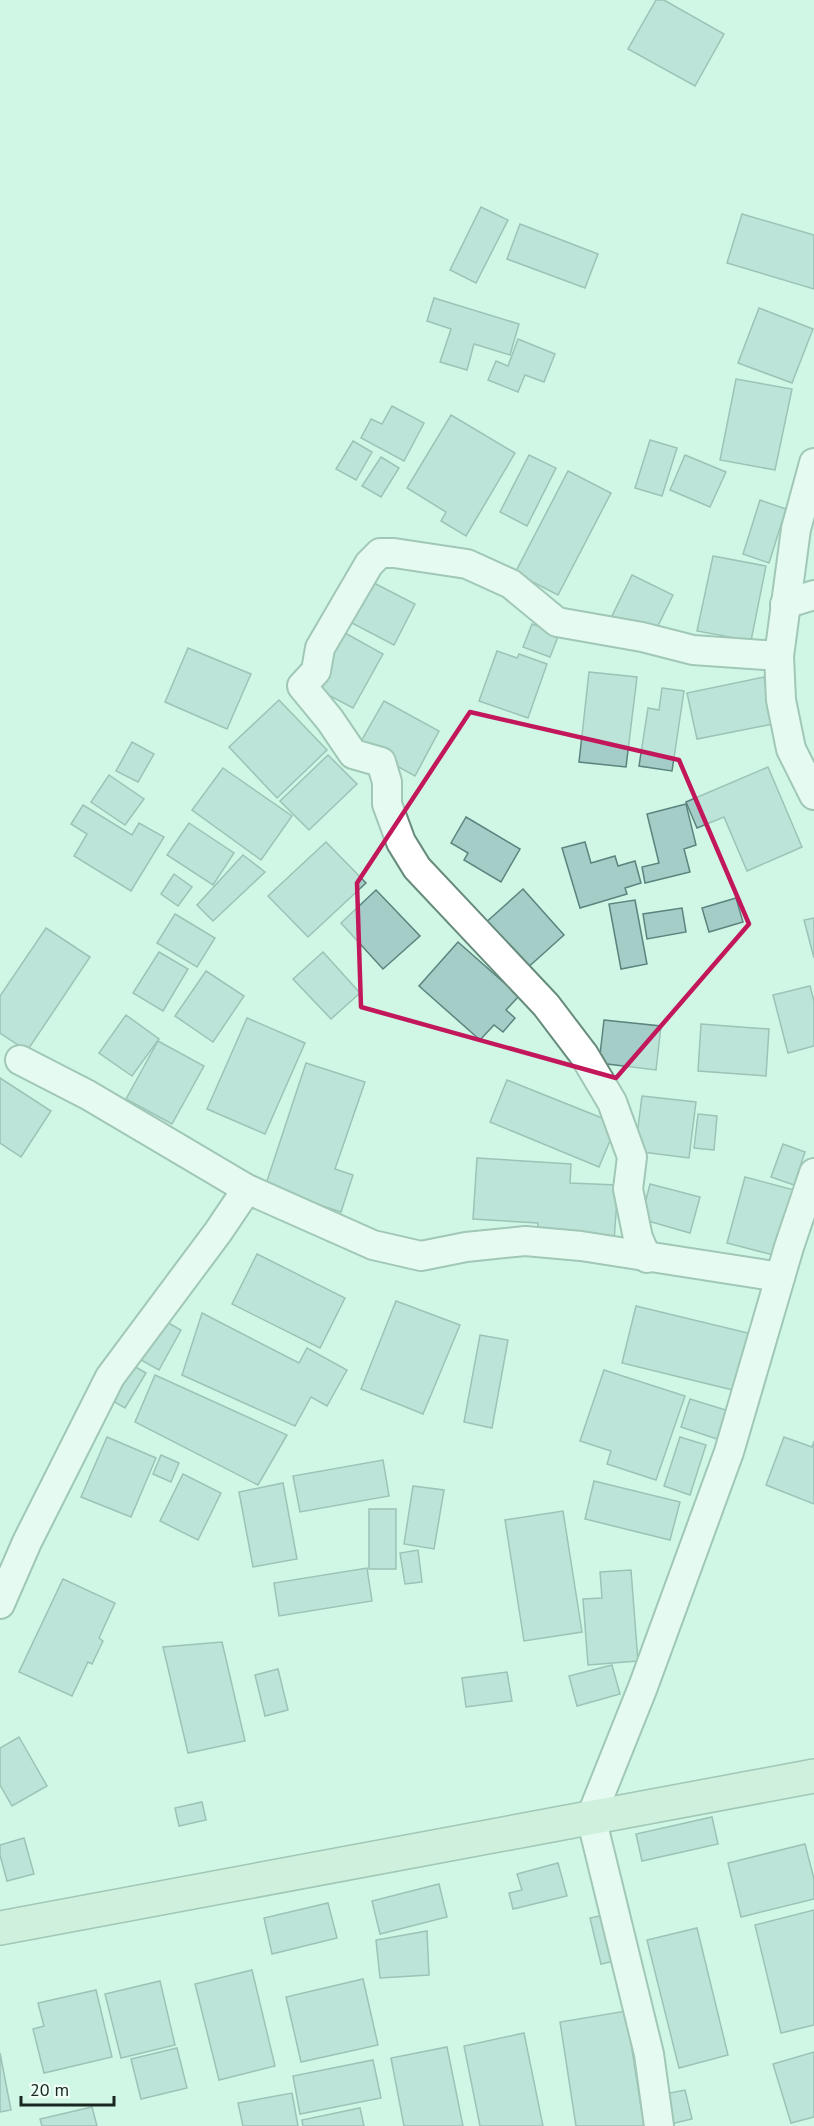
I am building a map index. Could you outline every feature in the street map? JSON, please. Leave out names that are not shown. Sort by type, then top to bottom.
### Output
[{"type":"main road","points":[[0,1925],[814,1776]]},
{"type":"street","points":[[814,463],[796,530],[779,656],[781,700],[791,749],[814,795]]},
{"type":"street","points":[[647,1257],[638,1238],[628,1189],[632,1157],[612,1102],[584,1055],[546,1005],[417,868],[400,842],[387,804],[387,782],[381,762],[352,754],[330,720],[302,686],[316,671],[320,648],[369,564],[380,553],[467,564],[511,584],[557,622],[642,637],[693,650],[779,656]]},
{"type":"street","points":[[785,604],[814,595]]},
{"type":"street","points":[[20,1060],[88,1095],[247,1189],[373,1245],[421,1256],[466,1247],[525,1241],[581,1246],[780,1277]]},
{"type":"street","points":[[659,2126],[649,2054],[591,1817],[643,1687],[729,1452],[780,1277],[814,1174]]},
{"type":"street","points":[[0,1604],[27,1542],[110,1377],[218,1232],[247,1189]]},
{"type":"highlighted area","points":[[470,712],[679,760],[749,924],[616,1078],[361,1007],[357,883]]},
{"type":"building","points":[[656,0],[664,0],[724,34],[695,86],[628,49]]},
{"type":"building","points":[[481,207],[508,220],[476,283],[450,270]]},
{"type":"building","points":[[742,214],[814,235],[814,289],[727,263]]},
{"type":"building","points":[[520,224],[598,254],[585,288],[507,259]]},
{"type":"building","points":[[434,298],[519,324],[510,355],[474,344],[467,370],[440,362],[451,329],[427,321]]},
{"type":"building","points":[[759,308],[813,329],[792,383],[738,363]]},
{"type":"building","points":[[518,339],[555,354],[544,382],[525,375],[518,392],[488,380],[496,361],[508,366]]},
{"type":"building","points":[[736,379],[792,389],[775,470],[720,460]]},
{"type":"building","points":[[392,406],[424,423],[404,461],[361,438],[371,419],[382,424]]},
{"type":"building","points":[[451,415],[515,453],[466,536],[441,521],[446,512],[407,488]]},
{"type":"building","points":[[650,440],[677,448],[662,496],[635,488]]},
{"type":"building","points":[[353,441],[372,452],[356,480],[336,469]]},
{"type":"building","points":[[529,455],[556,468],[527,526],[500,512]]},
{"type":"building","points":[[685,455],[726,472],[710,507],[670,490]]},
{"type":"building","points":[[381,457],[399,468],[381,497],[362,486]]},
{"type":"building","points":[[568,471],[611,493],[558,595],[515,573]]},
{"type":"building","points":[[760,500],[786,509],[769,563],[743,554]]},
{"type":"building","points":[[713,556],[766,566],[751,641],[697,631]]},
{"type":"building","points":[[632,575],[673,595],[653,636],[612,616]]},
{"type":"building","points":[[370,581],[415,604],[394,645],[348,621]]},
{"type":"building","points":[[532,624],[559,634],[550,657],[523,647]]},
{"type":"building","points":[[345,633],[383,654],[353,708],[315,688]]},
{"type":"building","points":[[188,648],[251,674],[227,729],[165,702]]},
{"type":"building","points":[[497,651],[517,658],[519,654],[547,664],[528,718],[479,701]]},
{"type":"building","points":[[589,672],[637,677],[626,767],[579,762]]},
{"type":"building","points":[[764,677],[773,724],[697,739],[687,693]]},
{"type":"building","points":[[662,688],[684,691],[672,771],[639,766],[648,708],[659,710]]},
{"type":"building","points":[[279,700],[327,750],[277,798],[229,747]]},
{"type":"building","points":[[384,701],[439,731],[415,776],[359,745]]},
{"type":"building","points":[[132,742],[154,754],[138,782],[116,771]]},
{"type":"building","points":[[328,755],[357,784],[309,830],[280,801]]},
{"type":"building","points":[[768,767],[802,847],[747,871],[724,817],[697,828],[686,802]]},
{"type":"building","points":[[223,768],[292,816],[261,860],[192,810]]},
{"type":"building","points":[[109,775],[144,799],[125,825],[91,802]]},
{"type":"building","points":[[686,804],[696,845],[684,849],[690,872],[645,883],[642,867],[659,863],[647,814]]},
{"type":"building","points":[[83,805],[132,835],[139,823],[164,837],[131,891],[74,856],[87,834],[71,824]]},
{"type":"building","points":[[466,817],[520,849],[501,882],[464,860],[468,853],[451,843]]},
{"type":"building","points":[[189,823],[234,853],[213,885],[167,855]]},
{"type":"building","points":[[326,842],[366,883],[308,937],[268,896]]},
{"type":"building","points":[[585,842],[591,863],[615,856],[618,866],[635,861],[641,883],[625,888],[627,894],[580,908],[562,848]]},
{"type":"building","points":[[243,855],[265,872],[213,921],[197,905]]},
{"type":"building","points":[[174,874],[192,887],[178,906],[161,894]]},
{"type":"building","points":[[523,889],[564,935],[524,971],[483,925]]},
{"type":"building","points":[[376,890],[420,936],[383,969],[341,923]]},
{"type":"building","points":[[736,898],[743,922],[709,932],[702,908]]},
{"type":"building","points":[[635,900],[647,964],[621,969],[609,904]]},
{"type":"building","points":[[682,908],[686,932],[647,939],[643,914]]},
{"type":"building","points":[[175,914],[215,938],[197,967],[157,943]]},
{"type":"building","points":[[814,918],[814,958],[804,920]]},
{"type":"building","points":[[46,928],[90,957],[27,1051],[0,1033],[0,996]]},
{"type":"building","points":[[458,942],[519,996],[506,1010],[515,1018],[503,1032],[494,1025],[480,1040],[419,986]]},
{"type":"building","points":[[159,952],[188,969],[163,1011],[133,993]]},
{"type":"building","points":[[323,952],[360,993],[331,1019],[293,979]]},
{"type":"building","points":[[206,971],[244,996],[213,1042],[175,1016]]},
{"type":"building","points":[[810,986],[814,1001],[814,1046],[788,1053],[773,995]]},
{"type":"building","points":[[126,1015],[159,1039],[132,1076],[99,1053]]},
{"type":"building","points":[[247,1018],[305,1043],[265,1134],[207,1109]]},
{"type":"building","points":[[604,1020],[661,1026],[656,1070],[599,1063]]},
{"type":"building","points":[[701,1024],[769,1029],[766,1076],[698,1071]]},
{"type":"building","points":[[158,1041],[204,1066],[172,1124],[126,1099]]},
{"type":"building","points":[[306,1063],[365,1082],[335,1169],[353,1175],[341,1212],[265,1187]]},
{"type":"building","points":[[0,1078],[51,1111],[21,1157],[0,1143]]},
{"type":"building","points":[[507,1080],[617,1124],[599,1167],[490,1122]]},
{"type":"building","points":[[642,1096],[696,1102],[689,1158],[635,1151]]},
{"type":"building","points":[[698,1114],[717,1116],[714,1150],[694,1148]]},
{"type":"building","points":[[783,1144],[805,1152],[794,1185],[771,1177]]},
{"type":"building","points":[[477,1158],[571,1164],[570,1183],[618,1185],[614,1241],[537,1236],[538,1223],[473,1219]]},
{"type":"building","points":[[745,1177],[794,1190],[777,1256],[727,1243]]},
{"type":"building","points":[[650,1184],[700,1197],[690,1233],[641,1219]]},
{"type":"building","points":[[257,1254],[345,1298],[320,1348],[232,1304]]},
{"type":"building","points":[[396,1301],[460,1325],[423,1414],[361,1389]]},
{"type":"building","points":[[636,1306],[752,1334],[737,1391],[622,1363]]},
{"type":"building","points":[[202,1313],[299,1363],[307,1348],[347,1370],[327,1406],[311,1397],[295,1426],[182,1375]]},
{"type":"building","points":[[163,1320],[181,1330],[159,1370],[141,1360]]},
{"type":"building","points":[[480,1335],[508,1340],[492,1428],[464,1422]]},
{"type":"building","points":[[127,1362],[146,1373],[125,1408],[106,1397]]},
{"type":"building","points":[[604,1370],[685,1396],[656,1480],[607,1464],[611,1451],[580,1441]]},
{"type":"building","points":[[155,1375],[287,1435],[258,1485],[135,1422]]},
{"type":"building","points":[[690,1399],[729,1411],[720,1440],[681,1427]]},
{"type":"building","points":[[107,1437],[156,1458],[131,1517],[81,1497]]},
{"type":"building","points":[[680,1437],[706,1445],[690,1495],[664,1486]]},
{"type":"building","points":[[784,1437],[812,1447],[814,1441],[814,1504],[766,1485]]},
{"type":"building","points":[[161,1455],[179,1463],[171,1482],[153,1474]]},
{"type":"building","points":[[383,1460],[389,1496],[300,1512],[293,1476]]},
{"type":"building","points":[[183,1474],[221,1493],[198,1540],[160,1521]]},
{"type":"building","points":[[594,1481],[680,1502],[670,1540],[585,1519]]},
{"type":"building","points":[[283,1483],[297,1559],[253,1567],[239,1492]]},
{"type":"building","points":[[413,1486],[444,1490],[434,1549],[404,1544]]},
{"type":"building","points":[[369,1509],[396,1509],[396,1569],[369,1569]]},
{"type":"building","points":[[563,1511],[582,1632],[524,1641],[505,1520]]},
{"type":"building","points":[[418,1550],[422,1582],[405,1584],[400,1553]]},
{"type":"building","points":[[367,1568],[372,1601],[279,1616],[274,1583]]},
{"type":"building","points":[[631,1570],[638,1661],[588,1665],[583,1599],[602,1598],[600,1572]]},
{"type":"building","points":[[63,1579],[115,1603],[99,1638],[103,1641],[92,1664],[88,1662],[72,1696],[19,1672]]},
{"type":"building","points":[[222,1642],[245,1741],[188,1753],[163,1647]]},
{"type":"building","points":[[612,1665],[620,1694],[577,1706],[569,1676]]},
{"type":"building","points":[[278,1669],[288,1710],[265,1716],[255,1675]]},
{"type":"building","points":[[507,1672],[512,1701],[466,1707],[462,1678]]},
{"type":"building","points":[[19,1737],[47,1786],[12,1806],[0,1785],[0,1748]]},
{"type":"building","points":[[202,1802],[206,1820],[179,1826],[175,1808]]},
{"type":"building","points":[[712,1817],[718,1844],[642,1861],[636,1834]]},
{"type":"building","points":[[24,1838],[34,1874],[7,1881],[0,1855],[0,1845]]},
{"type":"building","points":[[805,1844],[814,1879],[814,1899],[741,1917],[728,1863]]},
{"type":"building","points":[[558,1863],[567,1896],[513,1909],[509,1893],[522,1890],[517,1874]]},
{"type":"building","points":[[439,1884],[447,1917],[380,1934],[372,1901]]},
{"type":"building","points":[[328,1903],[337,1938],[272,1954],[264,1918]]},
{"type":"building","points":[[814,1910],[814,2025],[781,2033],[755,1925]]},
{"type":"building","points":[[613,1913],[623,1959],[601,1964],[590,1918]]},
{"type":"building","points":[[697,1928],[728,2055],[679,2068],[647,1940]]},
{"type":"building","points":[[427,1931],[429,1975],[380,1978],[376,1940]]},
{"type":"building","points":[[252,1970],[275,2066],[219,2080],[195,1984]]},
{"type":"building","points":[[363,1979],[378,2045],[301,2062],[286,1997]]},
{"type":"building","points":[[160,1981],[175,2045],[121,2058],[105,1994]]},
{"type":"building","points":[[96,1990],[112,2057],[44,2073],[33,2029],[44,2026],[38,2003]]},
{"type":"building","points":[[626,2011],[644,2126],[576,2126],[560,2022]]},
{"type":"building","points":[[524,2033],[543,2126],[480,2126],[464,2046]]},
{"type":"building","points":[[447,2047],[463,2126],[404,2126],[391,2058]]},
{"type":"building","points":[[177,2048],[187,2088],[141,2099],[131,2059]]},
{"type":"building","points":[[814,2052],[814,2117],[791,2123],[773,2064]]},
{"type":"building","points":[[0,2053],[11,2110],[0,2112]]},
{"type":"building","points":[[373,2060],[381,2098],[300,2114],[293,2076]]},
{"type":"building","points":[[685,2090],[692,2119],[666,2125],[659,2095]]},
{"type":"building","points":[[292,2093],[298,2126],[243,2126],[238,2103]]},
{"type":"building","points":[[92,2107],[97,2126],[42,2126],[40,2119]]},
{"type":"building","points":[[360,2108],[364,2126],[303,2126],[302,2120]]}]
